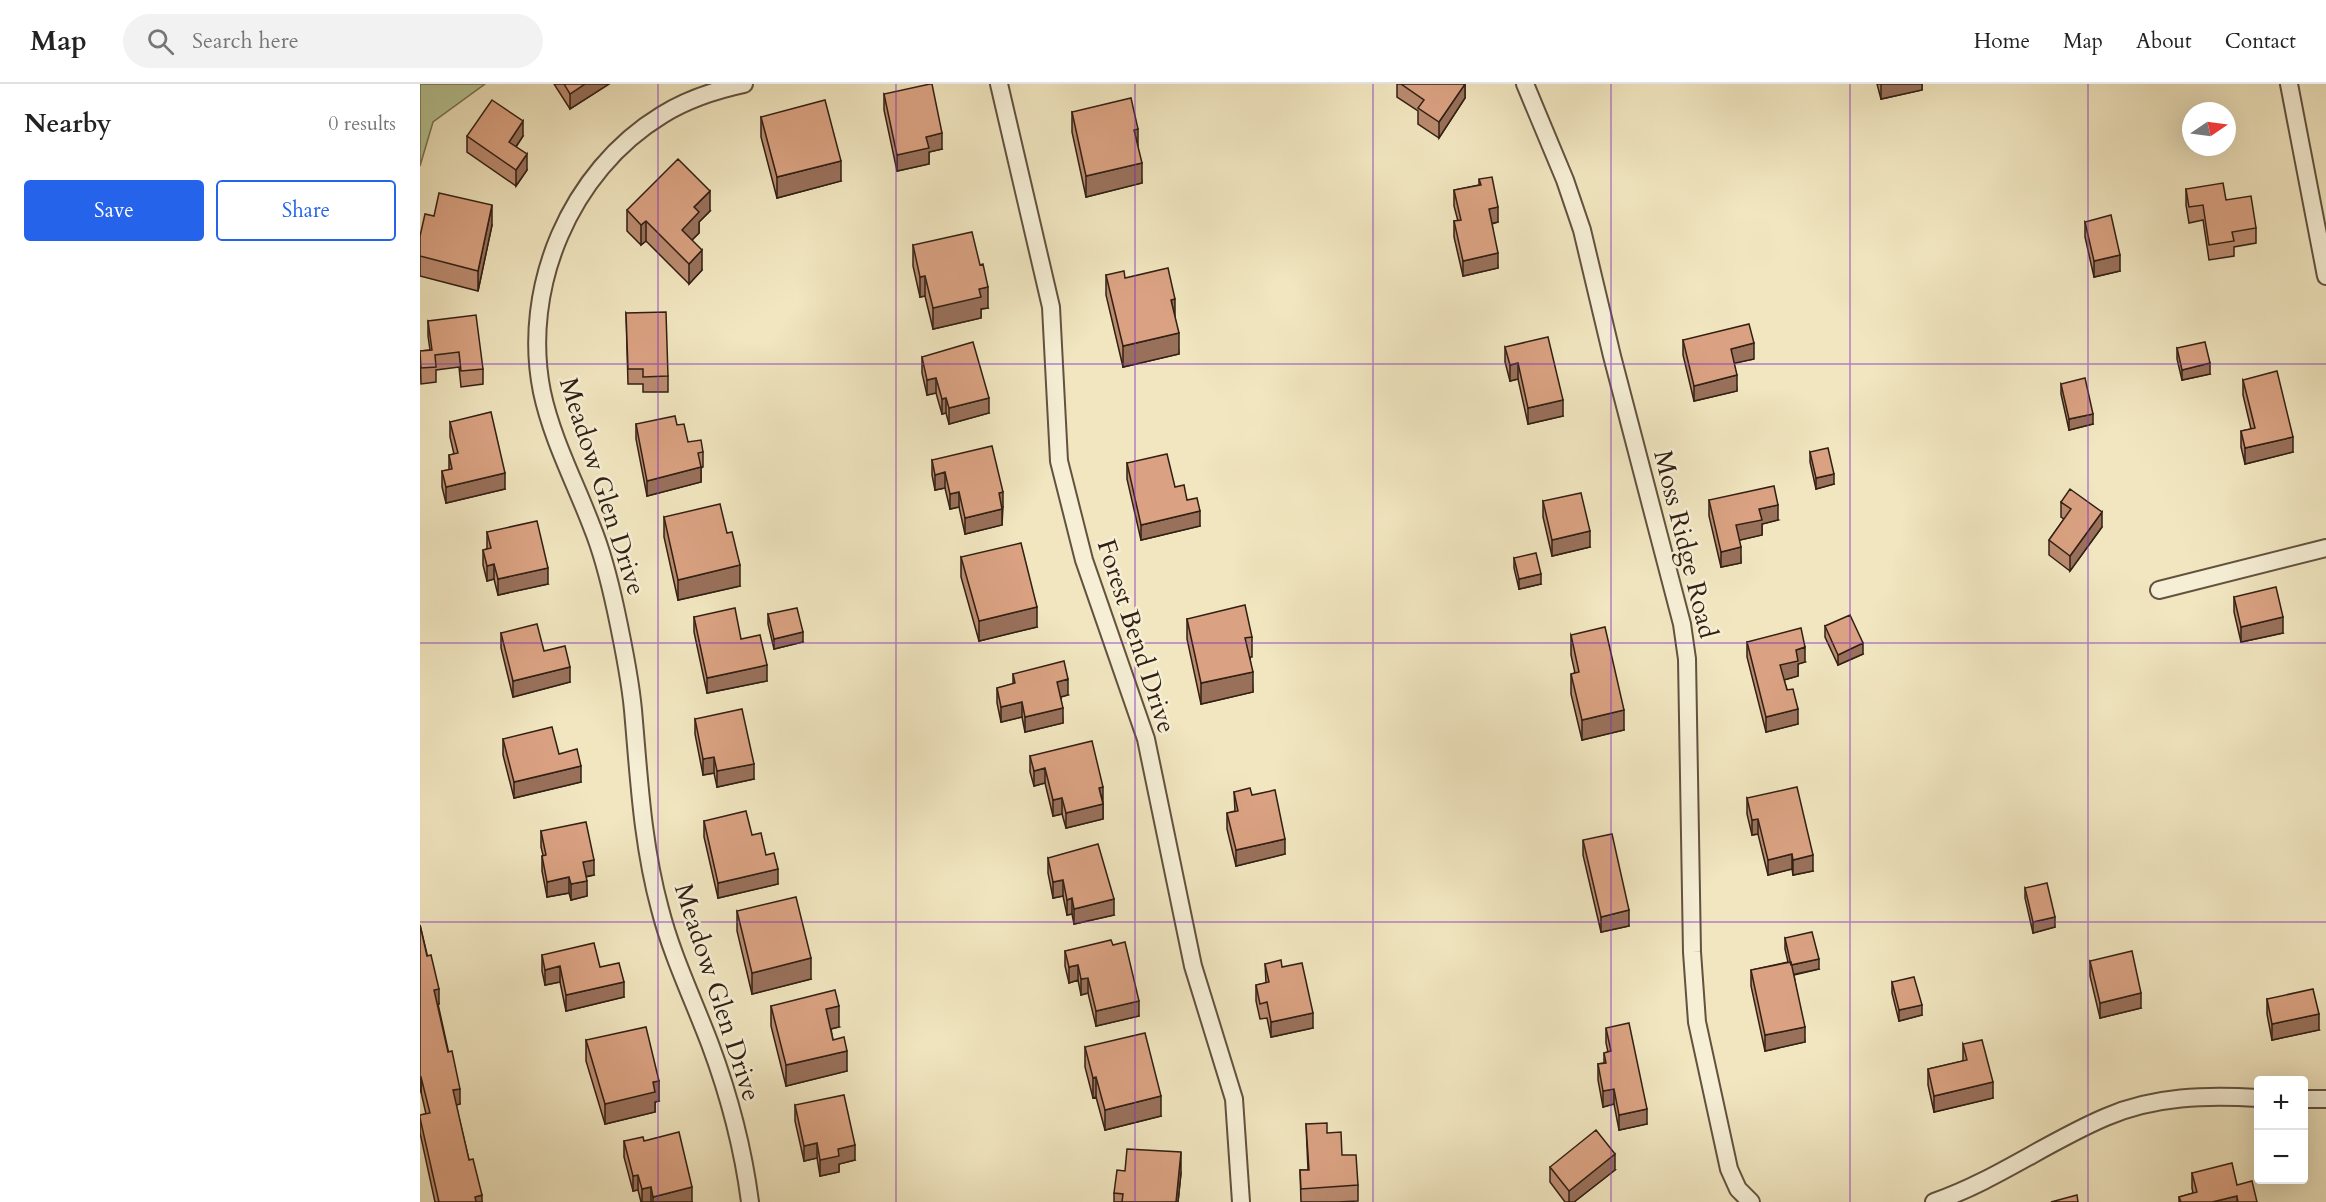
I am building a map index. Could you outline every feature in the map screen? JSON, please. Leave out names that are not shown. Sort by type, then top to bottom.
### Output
[{"type":"street","name":"Meadow Glen Drive","points":[[744,84],[697,98],[662,115],[631,139],[599,172],[563,226],[548,264],[539,311],[537,346],[542,390],[552,431],[593,529],[616,609],[633,708],[639,800],[659,906],[672,953],[710,1044],[728,1099],[739,1138],[750,1202]]},
{"type":"street","name":"Forest Bend Drive","points":[[999,84],[1051,307],[1059,461],[1084,560],[1146,739],[1193,966],[1234,1099],[1241,1202]]},
{"type":"street","name":"Moss Ridge Road","points":[[1525,84],[1565,180],[1582,230],[1612,356],[1682,624],[1687,659],[1692,951],[1697,1022],[1729,1169],[1738,1189],[1751,1202]]},
{"type":"street","points":[[2289,84],[2326,276]]},
{"type":"street","points":[[2159,590],[2326,548]]},
{"type":"street","points":[[1934,1202],[1977,1184],[2115,1114],[2175,1098],[2254,1098]]},
{"type":"street","points":[[2308,1099],[2326,1099]]},
{"type":"green space","points":[[420,84],[485,84],[433,122],[420,166]]},
{"type":"building","points":[[564,84],[585,84],[570,94]]},
{"type":"building","points":[[932,84],[942,133],[926,137],[929,148],[897,155],[884,94]]},
{"type":"building","points":[[1401,84],[1465,84],[1439,122],[1418,108],[1424,100]]},
{"type":"building","points":[[1131,98],[1138,129],[1134,130],[1142,163],[1086,176],[1072,112]]},
{"type":"building","points":[[492,100],[523,121],[509,142],[527,154],[516,170],[467,136]]},
{"type":"building","points":[[825,100],[841,161],[777,177],[761,117]]},
{"type":"building","points":[[678,159],[710,191],[694,207],[699,212],[682,230],[702,250],[689,264],[646,221],[641,225],[627,210]]},
{"type":"building","points":[[1492,177],[1498,207],[1489,209],[1498,253],[1463,261],[1454,221],[1461,220],[1454,190],[1481,185],[1479,179]]},
{"type":"building","points":[[2223,183],[2226,200],[2251,196],[2256,228],[2232,232],[2234,241],[2209,245],[2203,205],[2189,207],[2186,189]]},
{"type":"building","points":[[439,193],[492,205],[478,271],[420,256],[420,236],[425,214],[434,216]]},
{"type":"building","points":[[2111,215],[2120,255],[2094,261],[2085,222]]},
{"type":"building","points":[[972,232],[988,287],[979,289],[981,297],[933,308],[925,276],[920,277],[913,245]]},
{"type":"building","points":[[1168,268],[1175,299],[1171,300],[1179,333],[1123,346],[1106,275],[1124,271],[1125,278]]},
{"type":"building","points":[[666,312],[668,376],[643,377],[643,369],[628,369],[626,313]]},
{"type":"building","points":[[476,315],[483,369],[461,371],[459,352],[435,355],[436,367],[421,368],[420,351],[432,350],[428,321]]},
{"type":"building","points":[[1749,324],[1754,343],[1731,349],[1737,375],[1694,386],[1683,340]]},
{"type":"building","points":[[1548,337],[1563,400],[1528,408],[1518,363],[1510,365],[1505,347]]},
{"type":"building","points":[[973,342],[989,398],[949,408],[946,398],[942,399],[936,378],[927,380],[922,357]]},
{"type":"building","points":[[2205,342],[2210,363],[2182,370],[2177,348]]},
{"type":"building","points":[[2277,371],[2293,437],[2245,448],[2241,431],[2255,428],[2243,380]]},
{"type":"building","points":[[2085,378],[2093,414],[2069,419],[2061,384]]},
{"type":"building","points":[[491,412],[505,473],[446,487],[442,471],[452,469],[449,455],[458,453],[450,422]]},
{"type":"building","points":[[675,416],[677,425],[684,424],[688,442],[701,440],[703,452],[698,453],[701,467],[647,481],[636,424]]},
{"type":"building","points":[[992,446],[1003,492],[999,493],[1002,509],[965,518],[959,492],[950,494],[945,472],[935,475],[932,460]]},
{"type":"building","points":[[1828,448],[1834,474],[1816,478],[1810,452]]},
{"type":"building","points":[[1167,454],[1175,487],[1184,485],[1187,500],[1197,498],[1200,511],[1141,525],[1127,463]]},
{"type":"building","points":[[1774,486],[1778,505],[1759,509],[1762,520],[1736,525],[1741,547],[1721,552],[1709,500]]},
{"type":"building","points":[[2070,489],[2102,512],[2070,556],[2049,540],[2071,509],[2061,502]]},
{"type":"building","points":[[1581,493],[1590,531],[1552,540],[1543,501]]},
{"type":"building","points":[[720,504],[727,533],[732,532],[740,565],[678,580],[664,517]]},
{"type":"building","points":[[537,521],[548,568],[498,579],[494,564],[487,566],[483,550],[491,548],[487,532]]},
{"type":"building","points":[[1021,543],[1037,607],[979,621],[961,557]]},
{"type":"building","points":[[1536,553],[1541,574],[1519,579],[1514,558]]},
{"type":"building","points":[[2276,587],[2283,617],[2241,627],[2234,597]]},
{"type":"building","points":[[1245,605],[1252,637],[1245,638],[1253,672],[1201,683],[1187,619]]},
{"type":"building","points":[[735,608],[741,639],[760,635],[767,665],[707,678],[694,617]]},
{"type":"building","points":[[797,608],[803,632],[774,639],[768,614]]},
{"type":"building","points":[[1850,615],[1863,643],[1838,655],[1825,626]]},
{"type":"building","points":[[537,624],[544,651],[565,646],[570,667],[513,681],[501,633]]},
{"type":"building","points":[[1605,627],[1624,710],[1582,720],[1571,674],[1579,672],[1571,635]]},
{"type":"building","points":[[1801,628],[1805,647],[1796,650],[1798,661],[1780,665],[1787,690],[1793,689],[1798,709],[1766,717],[1747,642]]},
{"type":"building","points":[[1064,661],[1068,679],[1057,682],[1063,708],[1025,717],[1022,702],[1001,707],[997,688],[1015,683],[1013,674]]},
{"type":"building","points":[[742,709],[754,764],[717,771],[714,757],[703,759],[695,719]]},
{"type":"building","points":[[552,727],[559,754],[577,749],[581,766],[514,782],[503,739]]},
{"type":"building","points":[[1092,741],[1103,787],[1099,788],[1103,804],[1066,813],[1062,798],[1053,800],[1045,768],[1034,771],[1030,756]]},
{"type":"building","points":[[1797,787],[1813,855],[1793,860],[1792,854],[1768,860],[1758,819],[1752,820],[1747,798]]},
{"type":"building","points":[[1250,788],[1252,795],[1275,790],[1285,839],[1236,850],[1227,813],[1238,811],[1234,792]]},
{"type":"building","points":[[746,811],[752,835],[761,833],[766,855],[774,853],[778,869],[718,883],[704,821]]},
{"type":"building","points":[[586,822],[594,860],[583,862],[587,881],[571,884],[569,877],[547,882],[542,856],[546,855],[541,831]]},
{"type":"building","points":[[1612,834],[1629,910],[1601,917],[1583,840]]},
{"type":"building","points":[[1098,844],[1114,899],[1074,909],[1072,898],[1067,900],[1063,880],[1053,882],[1048,858]]},
{"type":"building","points":[[2047,883],[2055,917],[2033,922],[2025,888]]},
{"type":"building","points":[[796,897],[811,958],[752,973],[737,911]]},
{"type":"building","points":[[420,925],[427,956],[431,955],[439,989],[434,990],[448,1052],[452,1051],[460,1089],[453,1090],[469,1160],[473,1159],[482,1195],[475,1197],[476,1202],[439,1202],[420,1118],[420,1115],[430,1113],[420,1077]]},
{"type":"building","points":[[1812,932],[1819,959],[1791,965],[1785,938]]},
{"type":"building","points":[[1111,940],[1113,945],[1125,942],[1139,1001],[1096,1011],[1088,978],[1081,979],[1078,965],[1069,967],[1065,951]]},
{"type":"building","points":[[594,943],[600,967],[619,963],[624,982],[566,995],[560,966],[545,970],[542,955]]},
{"type":"building","points":[[2132,951],[2141,993],[2100,1003],[2090,961]]},
{"type":"building","points":[[1281,960],[1282,967],[1302,963],[1313,1013],[1271,1022],[1267,1002],[1260,1004],[1256,985],[1269,982],[1265,964]]},
{"type":"building","points":[[1791,962],[1805,1027],[1765,1035],[1751,970]]},
{"type":"building","points":[[1914,977],[1922,1005],[1899,1010],[1892,982]]},
{"type":"building","points":[[2313,989],[2319,1014],[2272,1024],[2267,999]]},
{"type":"building","points":[[835,990],[839,1006],[826,1009],[833,1040],[844,1037],[847,1051],[786,1065],[771,1006]]},
{"type":"building","points":[[1629,1023],[1647,1109],[1619,1115],[1614,1089],[1603,1091],[1598,1064],[1606,1063],[1604,1053],[1611,1051],[1606,1028]]},
{"type":"building","points":[[646,1027],[659,1081],[653,1082],[655,1092],[605,1104],[586,1040]]},
{"type":"building","points":[[1145,1033],[1161,1096],[1105,1110],[1085,1047]]},
{"type":"building","points":[[1982,1040],[1993,1082],[1934,1096],[1928,1069],[1967,1060],[1963,1044]]},
{"type":"building","points":[[844,1095],[855,1145],[838,1149],[839,1156],[820,1160],[817,1143],[804,1146],[795,1105]]},
{"type":"building","points":[[1327,1123],[1327,1133],[1341,1132],[1342,1155],[1356,1155],[1358,1185],[1301,1189],[1300,1170],[1309,1170],[1306,1124]]},
{"type":"building","points":[[1596,1130],[1615,1154],[1569,1191],[1550,1167]]},
{"type":"building","points":[[679,1132],[692,1187],[653,1197],[651,1187],[642,1189],[638,1175],[633,1176],[624,1141],[643,1137],[644,1141]]},
{"type":"building","points":[[1127,1149],[1181,1152],[1176,1202],[1122,1202],[1123,1194],[1114,1193],[1117,1170],[1125,1171]]},
{"type":"building","points":[[2232,1163],[2237,1185],[2252,1181],[2257,1202],[2238,1202],[2237,1196],[2212,1202],[2181,1202],[2179,1197],[2197,1192],[2192,1173]]},
{"type":"building","points":[[2077,1195],[2078,1202],[2051,1202]]}]
